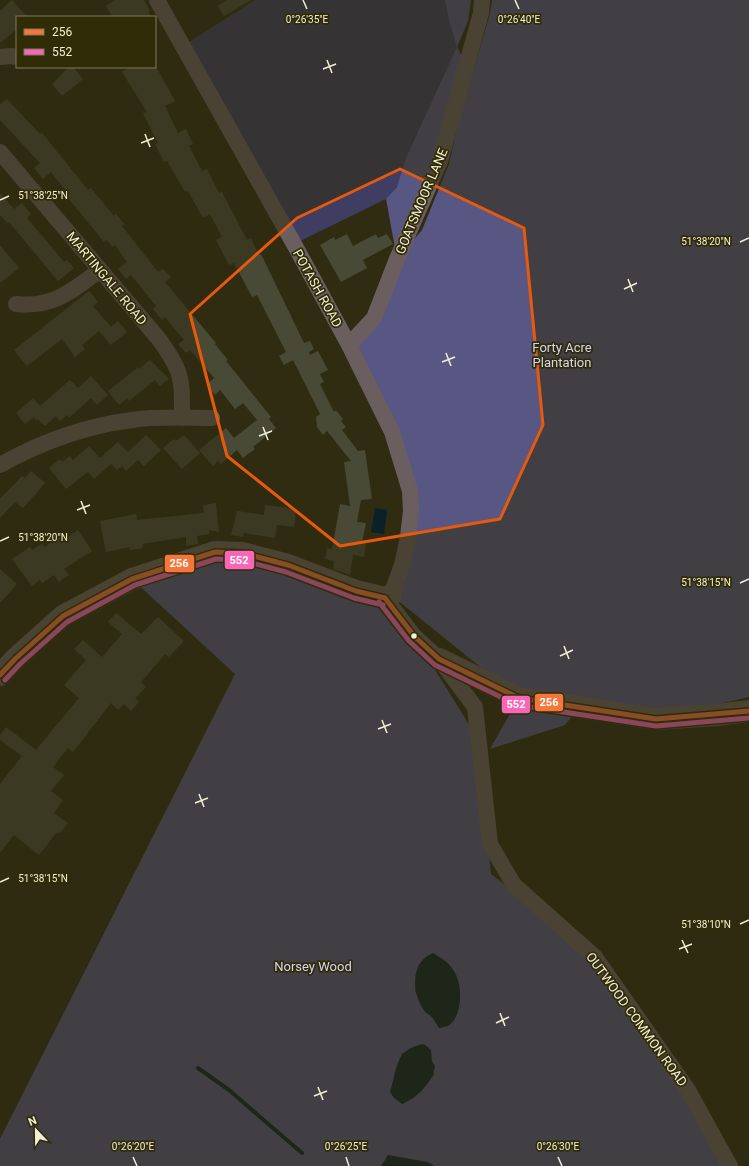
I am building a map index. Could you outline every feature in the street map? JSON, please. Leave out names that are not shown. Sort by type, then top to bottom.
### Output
[{"type":"street","name":"POTASH ROAD","points":[[157,0],[349,345],[392,432],[410,491],[411,511],[408,537],[402,565],[388,597]]},
{"type":"street","name":"GOATSMOOR LANE","points":[[349,345],[374,318],[397,259],[440,161],[481,13],[482,0]]},
{"type":"street","points":[[0,57],[16,57]]},
{"type":"street","name":"MARTINGALE ROAD","points":[[0,152],[158,338],[175,361],[180,375],[182,418]]},
{"type":"street","points":[[16,304],[31,306],[66,295],[100,270]]},
{"type":"street","points":[[0,465],[62,436],[95,427],[134,420],[212,418]]},
{"type":"street","points":[[0,675],[15,659],[63,616],[132,579],[215,552],[242,553],[288,565],[356,591],[388,597]]},
{"type":"street","name":"OUTWOOD COMMON ROAD","points":[[388,597],[414,636],[439,659],[475,707],[490,844],[514,885],[595,957],[688,1090],[730,1166]]},
{"type":"street","points":[[439,659],[519,698],[656,719],[717,715],[749,711]]},
{"type":"highlighted area","points":[[400,169],[524,228],[543,425],[500,519],[340,546],[227,456],[190,314],[297,218]]},
{"type":"shaded area","points":[[255,0],[445,0],[459,50],[466,66],[397,187],[386,199],[294,244],[183,46]]},
{"type":"shaded area","points":[[375,508],[387,510],[384,534],[371,532]]},
{"type":"shaded area","points":[[433,953],[452,968],[457,977],[460,992],[459,1008],[453,1022],[448,1026],[439,1028],[433,1018],[425,1012],[419,1002],[415,986],[415,978],[420,963]]},
{"type":"shaded area","points":[[424,1044],[431,1050],[431,1060],[435,1066],[434,1072],[427,1084],[418,1094],[402,1104],[394,1098],[390,1092],[396,1068],[402,1055],[407,1050]]},
{"type":"shaded area","points":[[388,1155],[428,1162],[434,1166],[381,1166]]},
{"type":"green space","points":[[445,0],[471,0],[468,21],[457,47],[449,20]]},
{"type":"green space","name":"Forty Acre Plantation","points":[[492,0],[749,0],[749,697],[656,719],[579,707],[565,725],[490,749],[519,698],[391,595],[411,511],[392,432],[349,345],[374,318],[397,259],[386,199],[397,187],[406,158],[457,47],[466,66],[398,258],[422,230],[449,164],[461,111],[490,14]]},
{"type":"green space","name":"Norsey Wood","points":[[215,552],[384,603],[414,636],[478,739],[491,874],[575,939],[640,1021],[727,1166],[434,1166],[428,1163],[408,1161],[381,1166],[0,1166],[0,1139],[235,674],[132,579]],"holes":[[[433,953],[447,962],[458,1000],[458,1010],[455,1018],[449,1024],[439,1028],[415,991],[418,966]],[[431,1050],[434,1075],[420,1092],[390,1092],[402,1053]]]},
{"type":"building","points":[[12,0],[26,16],[16,16],[16,30],[0,43],[0,11]]},
{"type":"building","points":[[115,0],[144,0],[150,11],[148,12],[151,16],[112,16],[106,6]]},
{"type":"building","points":[[227,0],[251,0],[224,16],[218,6]]},
{"type":"building","points":[[156,67],[175,101],[165,106],[178,133],[186,129],[193,144],[189,146],[202,171],[207,169],[219,193],[222,192],[247,240],[251,238],[259,255],[261,254],[304,343],[310,341],[314,349],[309,352],[310,355],[318,351],[328,370],[320,374],[324,382],[320,384],[334,412],[336,410],[343,419],[341,421],[346,427],[342,430],[358,451],[365,450],[372,499],[361,500],[357,522],[366,523],[362,542],[366,543],[364,557],[353,555],[350,575],[333,569],[334,561],[325,559],[327,548],[332,549],[340,504],[350,506],[344,462],[351,461],[327,431],[323,435],[317,427],[316,417],[320,414],[293,360],[284,365],[279,356],[286,352],[257,295],[252,297],[234,263],[229,265],[216,240],[222,237],[210,214],[203,218],[188,191],[185,192],[167,161],[164,162],[155,144],[158,143],[143,113],[147,112],[122,72],[128,68]]},
{"type":"building","points":[[68,68],[74,68],[83,79],[62,96],[52,84]]},
{"type":"building","points":[[7,99],[40,134],[42,133],[88,190],[91,188],[114,216],[116,214],[124,224],[122,226],[158,272],[163,269],[171,277],[165,282],[216,343],[215,344],[228,360],[226,361],[271,417],[269,419],[276,428],[253,447],[255,449],[243,458],[237,450],[221,464],[218,461],[213,466],[199,450],[226,428],[234,438],[257,420],[243,403],[235,409],[220,390],[215,395],[206,385],[214,378],[190,350],[186,353],[178,344],[184,340],[165,317],[162,320],[153,309],[156,306],[131,275],[126,279],[118,269],[127,262],[115,245],[112,247],[107,240],[104,242],[64,193],[66,191],[51,172],[43,179],[34,168],[40,163],[0,120],[0,104]]},
{"type":"building","points":[[0,193],[14,209],[22,203],[31,214],[27,218],[64,262],[67,260],[74,268],[58,281],[9,222],[8,223],[0,215]]},
{"type":"building","points":[[347,234],[353,246],[376,234],[378,238],[387,234],[393,244],[363,260],[367,268],[341,282],[320,245],[334,237],[335,240]]},
{"type":"building","points":[[0,245],[19,268],[0,283]]},
{"type":"building","points":[[89,291],[98,302],[93,306],[111,327],[118,321],[127,332],[111,345],[99,331],[82,345],[85,349],[75,357],[62,339],[27,366],[14,350]]},
{"type":"building","points":[[150,360],[169,379],[160,386],[155,380],[129,401],[127,398],[119,405],[108,391],[138,367],[139,369]]},
{"type":"building","points":[[91,376],[108,395],[97,405],[91,398],[69,418],[67,415],[60,421],[56,416],[45,426],[34,417],[25,424],[16,413],[33,398],[40,406],[70,380],[78,388]]},
{"type":"building","points":[[146,435],[161,450],[144,466],[138,460],[126,471],[122,466],[117,470],[111,464],[94,479],[88,472],[66,489],[49,468],[60,459],[62,462],[70,456],[73,460],[89,446],[100,458],[118,442],[128,452]]},
{"type":"building","points":[[184,435],[200,453],[182,469],[163,448],[174,439],[176,441]]},
{"type":"building","points":[[31,471],[45,483],[23,508],[15,502],[0,518],[0,499],[22,476],[25,478]]},
{"type":"building","points":[[216,503],[219,532],[209,530],[209,534],[197,536],[198,544],[186,546],[186,537],[142,544],[143,548],[130,550],[130,547],[106,552],[100,521],[136,514],[137,520],[204,513],[203,505]]},
{"type":"building","points":[[265,505],[296,509],[294,527],[277,525],[275,538],[244,533],[243,537],[231,535],[237,511],[264,515]]},
{"type":"building","points":[[78,530],[92,551],[64,569],[69,575],[59,582],[54,575],[42,583],[40,580],[32,586],[12,559],[30,547],[32,550],[42,544],[44,547],[64,534],[66,538]]},
{"type":"building","points":[[0,569],[17,584],[0,603]]},
{"type":"building","points":[[116,613],[141,634],[158,617],[184,641],[169,657],[165,654],[141,682],[146,687],[135,698],[139,702],[131,711],[124,704],[118,710],[111,703],[73,752],[68,748],[53,767],[64,775],[51,791],[63,800],[54,813],[68,823],[60,833],[57,832],[39,855],[14,835],[0,853],[0,784],[22,756],[0,740],[0,735],[6,727],[36,750],[79,698],[64,685],[86,660],[74,649],[83,640],[102,657],[122,634],[108,622]]},
{"type":"waterway","points":[[198,1068],[229,1090],[302,1153]]},
{"type":"transit line","name":"256","points":[[0,675],[15,659],[63,616],[132,579],[215,552],[242,553],[288,565],[356,591],[385,598]]},
{"type":"transit line","name":"552","points":[[5,680],[20,664],[67,622],[135,585],[216,559],[241,560],[286,572],[354,598],[383,605]]},
{"type":"transit line","name":"256","points":[[385,598],[414,636],[439,659],[519,698],[656,719],[749,711]]},
{"type":"transit line","name":"552","points":[[379,602],[409,641],[435,665],[517,705],[656,726],[749,718]]}]
